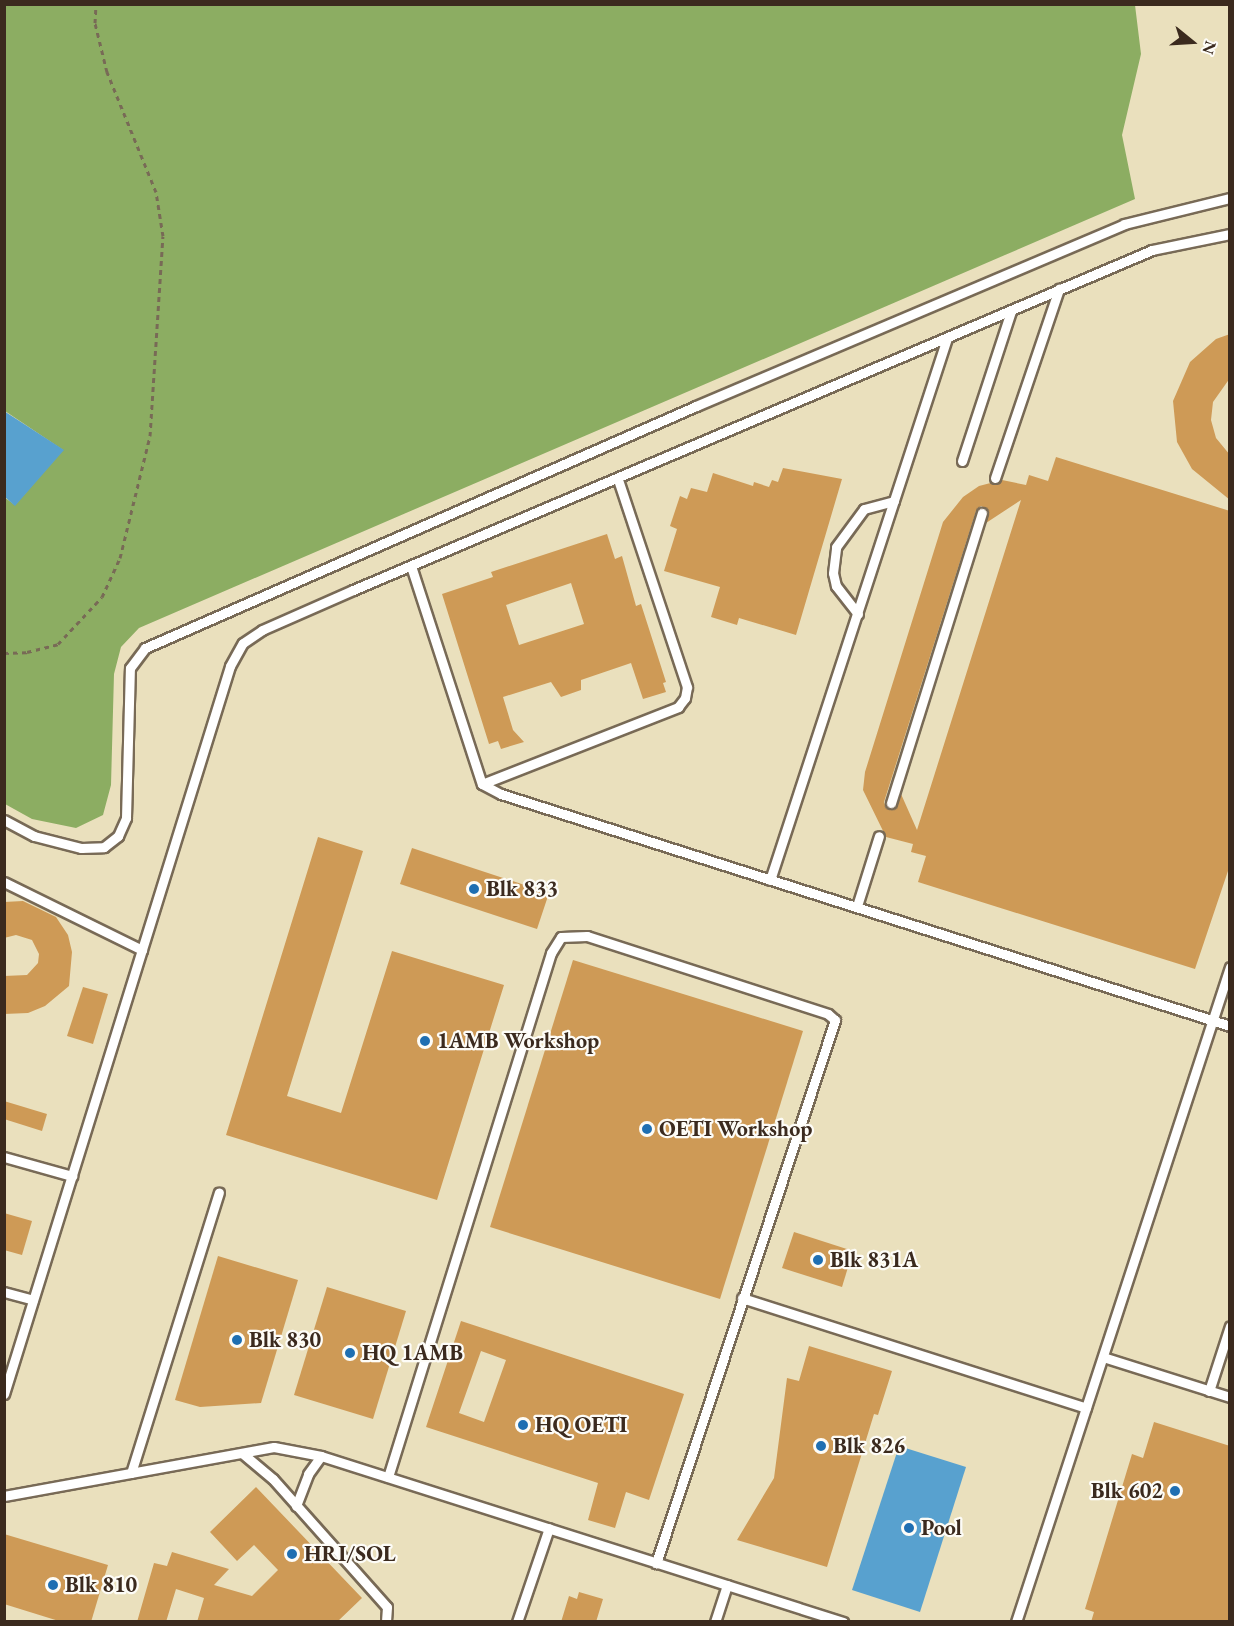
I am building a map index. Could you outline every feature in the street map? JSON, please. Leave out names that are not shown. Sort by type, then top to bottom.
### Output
[{"type":"lane","points":[[4,820],[34,836],[81,848],[104,848],[118,836],[126,818],[130,668],[145,648],[685,410],[1124,224],[1230,198]]},
{"type":"lane","points":[[4,1394],[230,666],[243,643],[262,630],[1152,250],[1230,234]]},
{"type":"lane","points":[[995,478],[1059,289]]},
{"type":"lane","points":[[962,461],[1011,310]]},
{"type":"lane","points":[[770,880],[947,338]]},
{"type":"lane","points":[[482,784],[678,707],[685,698],[687,687],[618,479]]},
{"type":"lane","points":[[858,614],[836,586],[833,573],[836,547],[854,517],[864,509],[894,501]]},
{"type":"lane","points":[[891,803],[982,513]]},
{"type":"lane","points":[[411,566],[482,784],[501,794],[1230,1026]]},
{"type":"lane","points":[[857,906],[879,836]]},
{"type":"lane","points":[[4,882],[142,950]]},
{"type":"lane","points":[[388,1477],[551,953],[561,937],[587,936],[828,1014],[835,1020],[656,1563]]},
{"type":"lane","points":[[1016,1622],[1230,967]]},
{"type":"lane","points":[[4,1157],[72,1176]]},
{"type":"lane","points":[[130,1473],[219,1193]]},
{"type":"lane","points":[[4,1292],[33,1300]]},
{"type":"lane","points":[[742,1298],[1086,1408]]},
{"type":"lane","points":[[1209,1391],[1230,1326]]},
{"type":"lane","points":[[1103,1357],[1230,1397]]},
{"type":"lane","points":[[4,1496],[274,1447],[321,1456],[843,1622]]},
{"type":"lane","points":[[242,1453],[273,1479],[387,1607],[386,1622]]},
{"type":"lane","points":[[296,1506],[308,1474],[321,1456]]},
{"type":"lane","points":[[517,1622],[549,1528]]},
{"type":"lane","points":[[714,1622],[727,1585]]},
{"type":"path","points":[[4,653],[27,652],[57,644],[102,597],[120,558],[150,436],[163,236],[156,192],[107,72],[95,23],[96,4]]},
{"type":"green space","points":[[5,5],[1135,5],[1141,54],[1122,135],[1135,199],[139,628],[121,647],[114,674],[111,785],[103,815],[76,828],[32,819],[5,804],[4,497],[15,505],[63,450],[5,411]]},
{"type":"water","points":[[4,411],[64,450],[15,506],[5,497]]},
{"type":"water","name":"Pool","points":[[899,1446],[966,1467],[920,1612],[852,1590]]},
{"type":"building","points":[[1230,334],[1230,378],[1213,402],[1211,420],[1216,438],[1230,455],[1230,500],[1192,469],[1177,442],[1173,401],[1190,362],[1216,339]]},
{"type":"building","points":[[1056,457],[1230,511],[1230,865],[1195,969],[918,882],[926,856],[911,852],[913,844],[886,837],[863,790],[865,772],[943,522],[963,497],[979,486],[1002,480],[1026,485],[1029,475],[1048,481]],"holes":[[[1021,500],[917,830],[901,794],[893,809],[886,808],[884,802],[976,511],[981,506],[987,509],[986,523]]]},
{"type":"building","points":[[783,468],[842,479],[796,635],[739,618],[737,625],[711,617],[720,587],[664,571],[677,529],[670,526],[680,496],[687,499],[691,488],[707,492],[713,473],[753,486],[754,482],[769,487],[772,480],[778,482]]},
{"type":"building","points":[[607,534],[615,559],[622,556],[636,606],[641,604],[666,682],[663,683],[666,692],[643,699],[631,663],[581,680],[581,690],[561,697],[551,682],[503,697],[513,730],[524,742],[501,749],[498,741],[489,744],[442,594],[493,577],[491,572]],"holes":[[[571,583],[584,624],[519,645],[506,605]]]},
{"type":"building","name":"1AMB Workshop","points":[[318,837],[363,851],[287,1096],[341,1113],[392,951],[504,985],[437,1200],[226,1135]]},
{"type":"building","name":"Blk 833","points":[[412,848],[549,893],[537,929],[400,884]]},
{"type":"building","points":[[23,901],[56,917],[68,935],[72,952],[69,986],[45,1006],[28,1013],[4,1014],[4,976],[27,975],[38,963],[39,954],[32,940],[16,935],[4,938],[4,902]]},
{"type":"building","name":"OETI Workshop","points":[[573,960],[803,1031],[720,1299],[490,1227]]},
{"type":"building","points":[[83,987],[108,994],[93,1044],[67,1036]]},
{"type":"building","points":[[4,1101],[47,1114],[42,1131],[4,1119]]},
{"type":"building","points":[[4,1213],[32,1221],[22,1255],[4,1250]]},
{"type":"building","name":"Blk 831A","points":[[794,1232],[853,1251],[842,1287],[782,1268]]},
{"type":"building","name":"Blk 830","points":[[218,1256],[298,1280],[261,1403],[200,1407],[175,1400]]},
{"type":"building","name":"HQ 1AMB","points":[[327,1287],[406,1311],[373,1419],[294,1395]]},
{"type":"building","name":"HQ OETI","points":[[461,1321],[684,1394],[649,1500],[626,1492],[615,1528],[588,1520],[598,1483],[426,1427]],"holes":[[[481,1351],[506,1360],[484,1422],[459,1413]]]},
{"type":"building","name":"Blk 826","points":[[809,1346],[892,1371],[878,1415],[874,1414],[827,1567],[737,1540],[774,1478],[787,1378],[799,1381]]},
{"type":"building","name":"Blk 602","points":[[1154,1422],[1230,1446],[1230,1622],[1091,1622],[1094,1612],[1085,1609],[1132,1454],[1143,1458]]},
{"type":"building","name":"HRI/SOL","points":[[256,1487],[362,1598],[337,1622],[197,1622],[204,1598],[176,1589],[166,1622],[137,1622],[154,1563],[167,1566],[172,1552],[229,1569],[214,1585],[252,1596],[278,1570],[254,1545],[237,1561],[210,1532]]},
{"type":"building","name":"Blk 810","points":[[4,1534],[108,1565],[91,1622],[62,1622],[4,1604]]},
{"type":"building","points":[[579,1592],[603,1599],[596,1622],[561,1622],[569,1596],[577,1599]]},
{"type":"place","name":"Blk 833","points":[[474,889]]},
{"type":"place","name":"1AMB Workshop","points":[[425,1041]]},
{"type":"place","name":"OETI Workshop","points":[[647,1129]]},
{"type":"place","name":"Blk 831A","points":[[818,1260]]},
{"type":"place","name":"Blk 830","points":[[237,1340]]},
{"type":"place","name":"HQ 1AMB","points":[[350,1353]]},
{"type":"place","name":"HQ OETI","points":[[523,1425]]},
{"type":"place","name":"Blk 826","points":[[821,1446]]},
{"type":"place","name":"Blk 602","points":[[1175,1491]]},
{"type":"place","name":"Pool","points":[[909,1528]]},
{"type":"place","name":"HRI/SOL","points":[[292,1554]]},
{"type":"place","name":"Blk 810","points":[[53,1585]]}]
